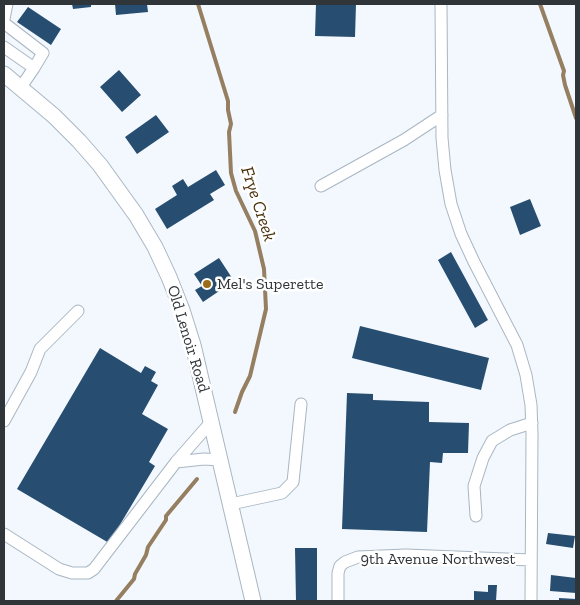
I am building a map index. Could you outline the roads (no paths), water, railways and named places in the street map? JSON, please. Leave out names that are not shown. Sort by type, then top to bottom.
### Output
[{"type":"main road","name":"Old Lenoir Road","points":[[4,74],[21,87],[79,141],[100,165],[136,215],[155,247],[182,310],[194,345],[253,601]]},
{"type":"street","points":[[4,19],[6,4]]},
{"type":"street","points":[[441,4],[444,170],[450,204],[474,262],[517,345],[526,375],[531,405],[531,601]]},
{"type":"street","points":[[4,24],[43,53],[21,87]]},
{"type":"street","points":[[4,46],[34,68]]},
{"type":"street","points":[[321,186],[404,140],[442,115]]},
{"type":"street","points":[[4,422],[31,372],[40,349],[78,311]]},
{"type":"street","points":[[231,504],[282,493],[293,482],[301,404]]},
{"type":"street","points":[[4,534],[59,569],[72,573],[88,573],[94,569],[176,462],[212,421]]},
{"type":"street","points":[[476,516],[474,486],[483,458],[492,441],[510,430],[532,424]]},
{"type":"street","points":[[176,462],[204,459],[221,460]]},
{"type":"street","name":"9th Avenue Northwest","points":[[338,601],[338,573],[340,566],[358,557],[531,560]]},
{"type":"waterway","name":"Frye Creek","points":[[198,4],[228,101],[231,124],[229,132],[231,173],[236,191],[255,231],[264,269],[266,309],[250,376],[235,412]]},
{"type":"waterway","points":[[540,4],[564,71],[565,85],[576,118]]},
{"type":"waterway","name":"Frye Creek","points":[[116,601],[134,579],[148,547],[166,520],[166,516],[197,479]]},
{"type":"place","name":"Mel's Superette","points":[[207,284]]}]
